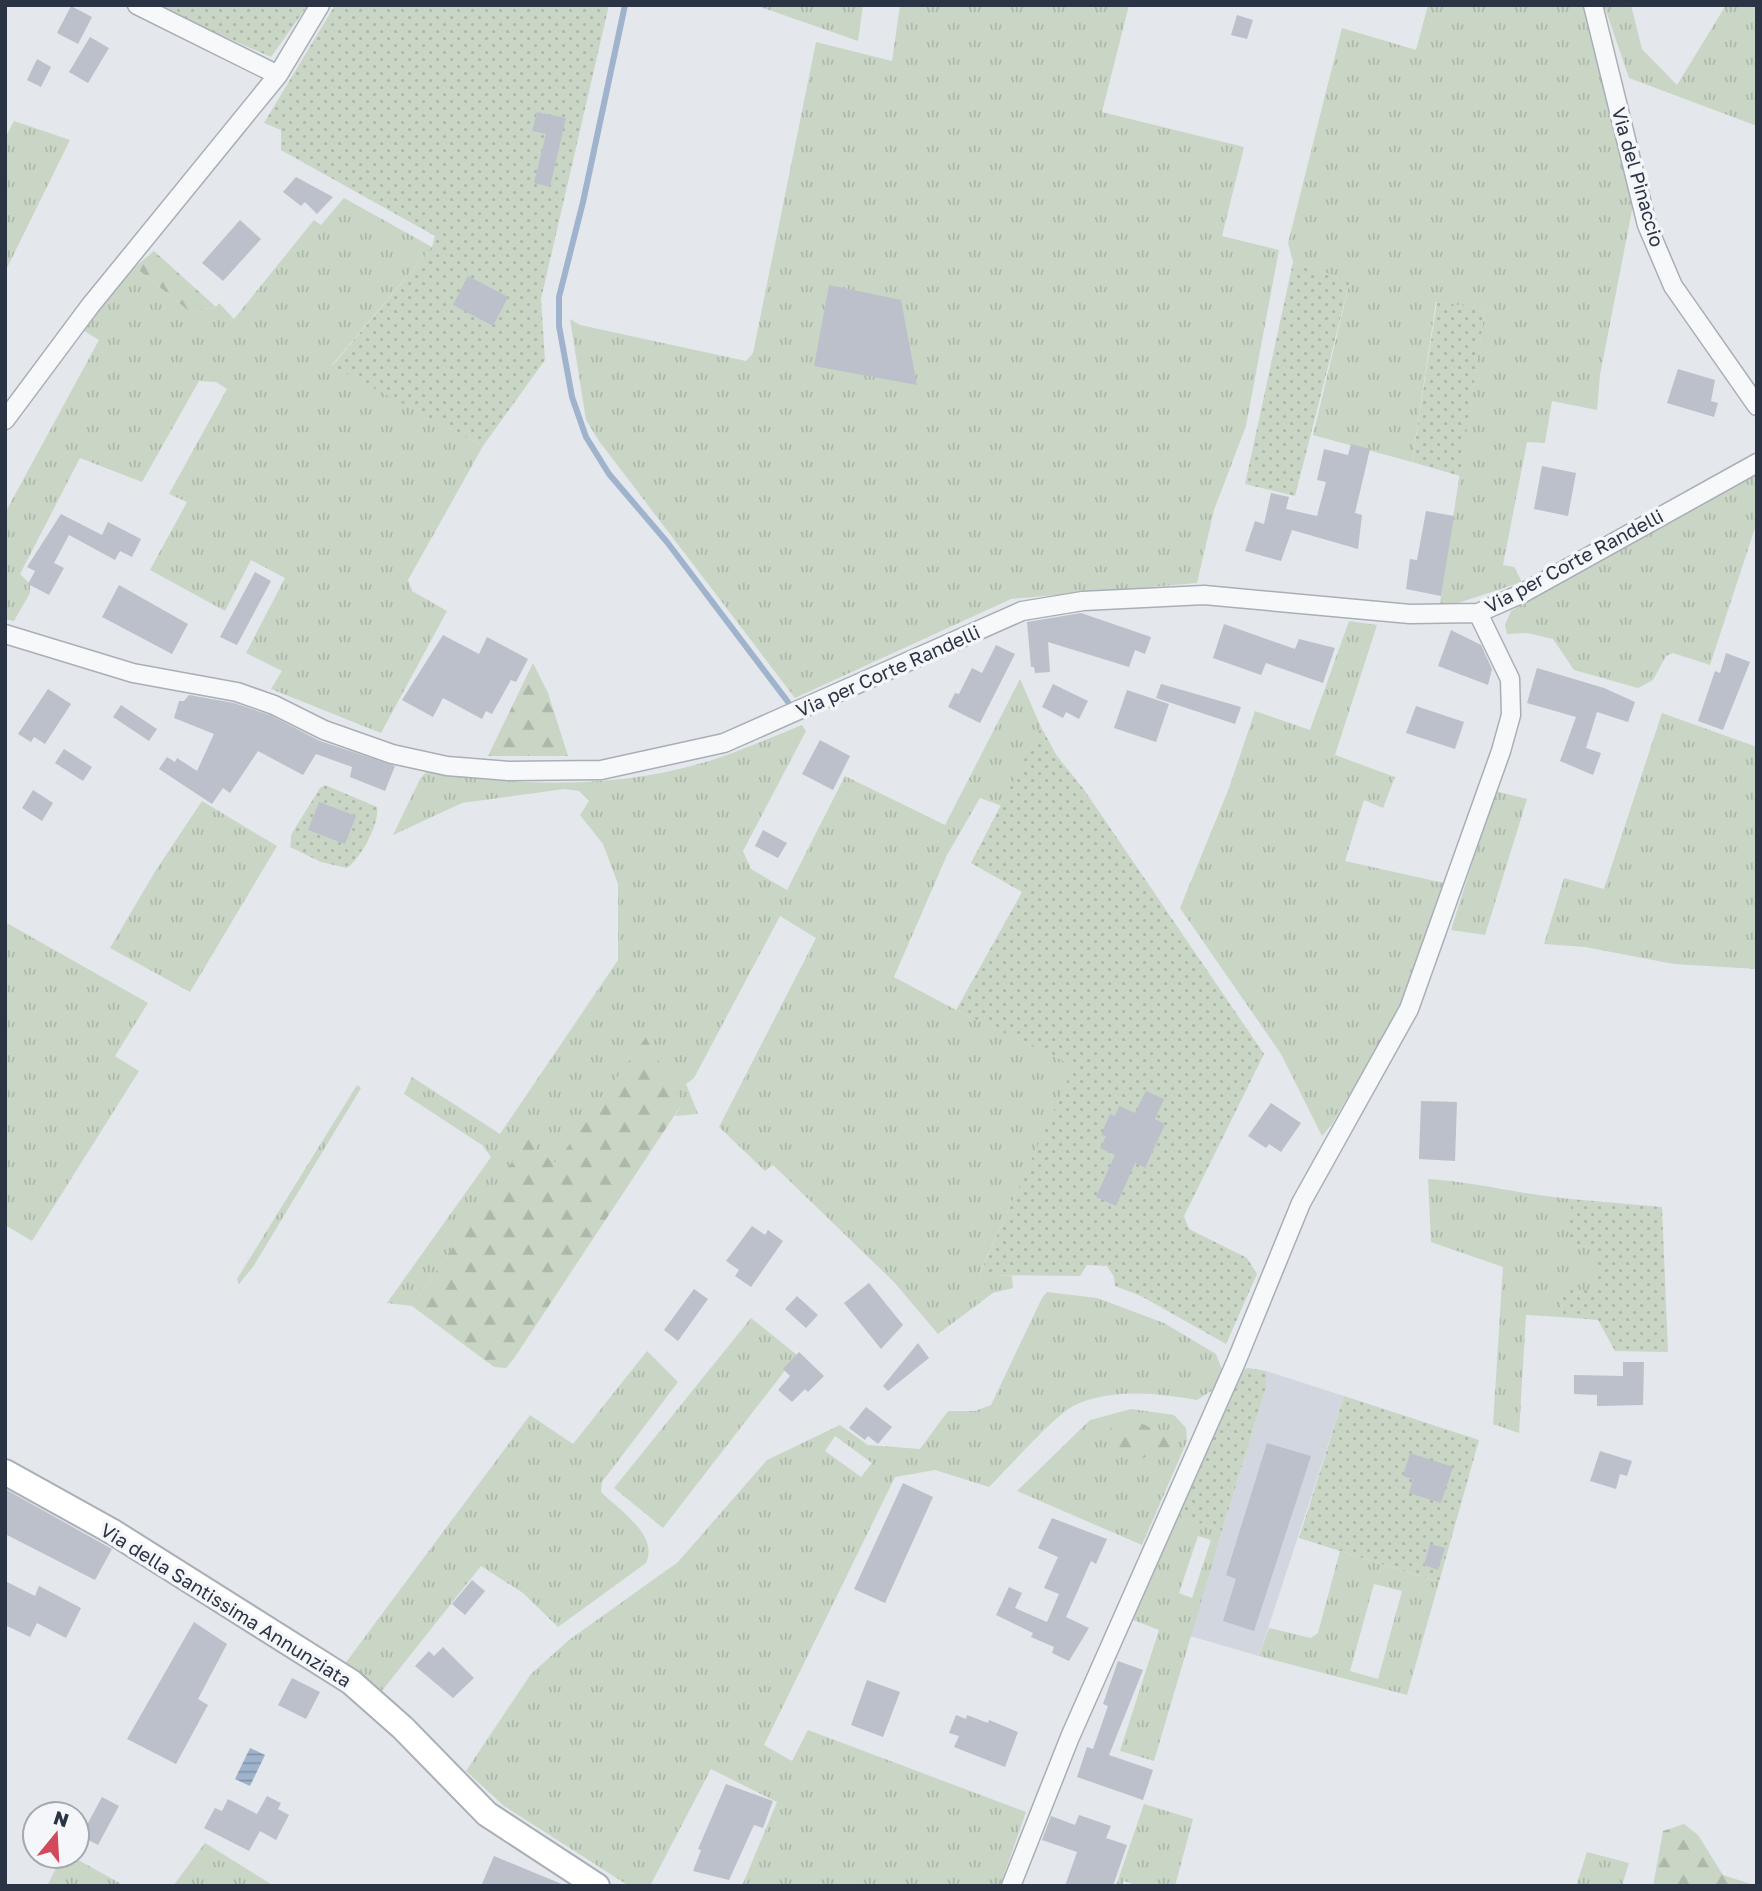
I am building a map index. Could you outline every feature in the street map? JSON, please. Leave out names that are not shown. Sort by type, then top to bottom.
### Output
[{"type":"street","points":[[137,5],[278,75]]},
{"type":"street","points":[[5,420],[90,306],[278,75],[320,5]]},
{"type":"street","name":"Via del Pinaccio","points":[[1592,5],[1647,225],[1673,286],[1757,406]]},
{"type":"street","name":"Via per Corte Randelli","points":[[5,634],[133,673],[237,692],[274,705],[324,730],[392,754],[447,766],[509,771],[601,770],[724,743],[1022,611],[1083,601],[1204,595],[1410,614],[1478,613],[1523,593],[1757,463]]},
{"type":"street","points":[[1011,1886],[1075,1724],[1236,1362],[1301,1203],[1409,1009],[1433,947],[1510,715],[1510,679],[1478,613]]},
{"type":"street","name":"Via della Santissima Annunziata","points":[[5,1472],[113,1532],[351,1682],[396,1721],[487,1814],[597,1886]]},
{"type":"shaded area","points":[[1266,1371],[1344,1396],[1259,1656],[1190,1636],[1266,1388]]},
{"type":"green space","points":[[162,5],[308,5],[271,57],[160,8]]},
{"type":"green space","points":[[335,5],[609,5],[541,299],[545,360],[483,446],[332,366],[432,247],[435,236],[281,150],[281,130],[264,123]]},
{"type":"green space","points":[[755,5],[863,5],[858,41]]},
{"type":"green space","points":[[900,5],[1129,5],[1102,112],[1244,147],[1222,236],[1279,250],[1246,426],[1214,510],[1197,583],[1011,599],[795,698],[599,441],[586,420],[570,319],[580,325],[746,361],[753,353],[816,42],[892,61]]},
{"type":"green space","points":[[1428,5],[1590,5],[1634,200],[1600,375],[1597,410],[1552,401],[1545,443],[1527,442],[1503,565],[1514,567],[1522,582],[1452,605],[1440,603],[1485,309],[1436,302],[1412,462],[1313,435],[1350,281],[1293,262],[1288,243],[1342,28],[1416,50]]},
{"type":"green space","points":[[1604,5],[1631,5],[1642,49],[1677,85],[1726,5],[1757,5],[1757,126],[1629,78]]},
{"type":"green space","points":[[14,121],[70,140],[5,272],[5,138]]},
{"type":"green space","points":[[344,198],[432,247],[332,365],[483,446],[408,580],[412,591],[447,611],[381,733],[271,689],[282,671],[246,653],[285,578],[251,560],[225,611],[150,570],[187,502],[169,494],[227,389],[216,382],[199,381],[142,482],[80,458],[20,574],[30,584],[30,593],[14,621],[5,619],[5,513],[99,340],[81,329],[135,267],[189,311],[216,307],[219,303],[234,319],[314,220],[321,225]]},
{"type":"green space","points":[[154,251],[216,307],[189,311],[135,267]]},
{"type":"green space","points":[[1293,262],[1350,281],[1295,496],[1245,484]]},
{"type":"green space","points":[[1437,302],[1485,309],[1460,476],[1412,462]]},
{"type":"green space","points":[[1750,476],[1757,476],[1757,522],[1710,665],[1673,653],[1666,656],[1653,680],[1638,688],[1574,670],[1553,639],[1527,633],[1507,634],[1505,625],[1511,611]]},
{"type":"green space","points":[[1349,621],[1377,625],[1335,755],[1395,777],[1383,808],[1364,800],[1345,861],[1444,883],[1399,1010],[1332,1124],[1322,1136],[1281,1054],[1180,908],[1229,788],[1255,711],[1310,730]]},
{"type":"green space","points":[[533,663],[548,693],[568,756],[488,756]]},
{"type":"green space","points":[[1020,679],[1041,727],[1002,806],[980,798],[947,855],[894,977],[956,1010],[1075,1066],[979,1274],[1012,1276],[1013,1288],[993,1293],[938,1334],[894,1282],[773,1165],[765,1171],[719,1127],[816,938],[780,916],[694,1078],[686,1084],[698,1114],[675,1116],[682,1104],[646,1038],[556,1163],[535,1149],[535,1129],[412,1306],[387,1303],[491,1157],[482,1145],[404,1094],[412,1077],[500,1134],[618,960],[618,884],[603,844],[580,815],[589,801],[579,791],[564,789],[462,803],[393,835],[426,772],[497,781],[534,782],[642,776],[712,760],[802,725],[806,731],[743,851],[751,869],[787,890],[845,776],[945,825]]},
{"type":"green space","points":[[1662,713],[1757,747],[1757,969],[1674,964],[1585,947],[1544,944],[1564,878],[1604,889]]},
{"type":"green space","points":[[1041,727],[1057,756],[1085,791],[1264,1054],[1184,1216],[1189,1229],[1247,1258],[1257,1274],[1226,1344],[1141,1296],[1115,1286],[1114,1277],[1107,1266],[1087,1265],[1080,1276],[979,1275],[1074,1066],[956,1010],[1022,892],[971,863]]},
{"type":"green space","points":[[325,785],[377,807],[376,822],[368,840],[347,868],[321,862],[290,847],[292,833],[320,788]]},
{"type":"green space","points":[[1495,791],[1527,799],[1485,935],[1451,930]]},
{"type":"green space","points":[[202,801],[277,846],[190,992],[110,948],[156,870]]},
{"type":"green space","points":[[5,922],[148,1003],[115,1056],[139,1071],[32,1241],[5,1225]]},
{"type":"green space","points":[[646,1037],[682,1104],[515,1357],[506,1368],[494,1367],[412,1306],[536,1127],[535,1149],[556,1163]]},
{"type":"green space","points":[[357,1085],[361,1088],[253,1267],[239,1284],[237,1279]]},
{"type":"green space","points":[[1428,1179],[1571,1199],[1570,1246],[1595,1247],[1595,1290],[1562,1290],[1561,1317],[1526,1315],[1519,1433],[1493,1424],[1503,1267],[1431,1242]]},
{"type":"green space","points":[[1571,1199],[1662,1207],[1668,1352],[1615,1351],[1598,1320],[1561,1317],[1562,1290],[1595,1290],[1595,1247],[1569,1246]]},
{"type":"green space","points":[[1047,1292],[1097,1298],[1164,1323],[1216,1354],[1223,1372],[1216,1388],[1197,1400],[1167,1395],[1120,1394],[1075,1405],[1044,1430],[989,1487],[935,1470],[895,1477],[764,1745],[792,1761],[808,1730],[1026,1812],[1000,1886],[742,1886],[777,1802],[711,1769],[650,1886],[629,1886],[504,1806],[466,1771],[531,1674],[569,1640],[678,1562],[767,1460],[840,1425],[868,1445],[920,1449],[948,1411],[975,1411],[991,1405]],"holes":[[[835,1436],[872,1463],[861,1477],[825,1451]]]},
{"type":"green space","points":[[751,1318],[797,1355],[663,1528],[614,1488]]},
{"type":"green space","points":[[647,1351],[678,1382],[602,1482],[601,1492],[636,1524],[642,1533],[649,1553],[646,1563],[558,1627],[523,1593],[481,1566],[381,1692],[344,1665],[530,1415],[573,1444]]},
{"type":"green space","points":[[1248,1368],[1266,1371],[1266,1388],[1222,1531],[1175,1514],[1237,1372]]},
{"type":"green space","points":[[1344,1396],[1479,1440],[1439,1582],[1299,1538]]},
{"type":"green space","points":[[1131,1409],[1174,1415],[1186,1428],[1187,1441],[1142,1545],[1017,1491],[1090,1420]]},
{"type":"green space","points":[[1130,1418],[1173,1438],[1172,1449],[1136,1460],[1107,1454],[1111,1424]]},
{"type":"green space","points":[[1175,1514],[1222,1531],[1154,1761],[1120,1751],[1159,1630],[1133,1620]],"holes":[[[1198,1536],[1211,1540],[1192,1598],[1179,1593]]]},
{"type":"green space","points":[[1340,1551],[1439,1582],[1407,1695],[1259,1656],[1269,1628],[1311,1638],[1318,1633]],"holes":[[[1374,1584],[1402,1591],[1378,1679],[1350,1671]]]},
{"type":"green space","points":[[1144,1804],[1193,1819],[1175,1886],[1138,1886],[1124,1881],[1122,1886],[1116,1886]]},
{"type":"green space","points":[[1684,1824],[1698,1835],[1723,1875],[1757,1886],[1653,1886],[1663,1831]]},
{"type":"green space","points":[[205,1843],[274,1886],[173,1886]]},
{"type":"green space","points":[[1587,1852],[1629,1863],[1622,1886],[1576,1886]]},
{"type":"green space","points":[[91,1867],[125,1886],[47,1886],[55,1870],[91,1870]]},
{"type":"water","points":[[250,1748],[265,1755],[250,1786],[235,1779]]},
{"type":"building","points":[[71,6],[92,17],[78,44],[57,33]]},
{"type":"building","points":[[1237,15],[1253,20],[1247,39],[1231,35]]},
{"type":"building","points":[[90,37],[109,48],[88,83],[69,72]]},
{"type":"building","points":[[37,59],[51,67],[41,87],[27,80]]},
{"type":"building","points":[[537,112],[566,118],[550,187],[534,183],[546,134],[532,131]]},
{"type":"building","points":[[296,177],[333,197],[317,214],[305,202],[301,206],[283,192]]},
{"type":"building","points":[[240,220],[261,239],[223,281],[202,263]]},
{"type":"building","points":[[468,276],[508,297],[493,326],[453,305]]},
{"type":"building","points":[[829,285],[901,300],[917,385],[814,366]]},
{"type":"building","points":[[1678,369],[1715,380],[1711,401],[1718,403],[1714,417],[1667,403]]},
{"type":"building","points":[[1351,444],[1370,449],[1355,513],[1362,515],[1358,549],[1292,530],[1281,561],[1245,551],[1255,521],[1264,524],[1271,493],[1289,497],[1286,509],[1317,516],[1326,482],[1317,480],[1324,449],[1348,455]]},
{"type":"building","points":[[1542,466],[1576,473],[1568,516],[1534,509]]},
{"type":"building","points":[[1426,511],[1454,516],[1441,596],[1406,589],[1410,559],[1417,560]]},
{"type":"building","points":[[61,514],[102,535],[108,522],[141,539],[132,557],[120,551],[115,560],[69,535],[54,563],[64,568],[49,595],[28,584],[35,571],[27,567]]},
{"type":"building","points":[[255,572],[271,581],[237,645],[220,637]]},
{"type":"building","points":[[119,585],[188,624],[172,654],[102,617]]},
{"type":"building","points":[[1081,613],[1151,637],[1145,654],[1135,650],[1129,667],[1048,642],[1050,672],[1035,673],[1034,667],[1031,667],[1027,622]]},
{"type":"building","points":[[1224,624],[1295,649],[1299,639],[1335,648],[1323,683],[1266,663],[1261,675],[1213,658]]},
{"type":"building","points":[[1451,630],[1481,645],[1492,669],[1488,685],[1438,666]]},
{"type":"building","points":[[443,635],[479,654],[487,637],[528,659],[516,682],[511,680],[492,714],[486,711],[482,719],[443,698],[433,717],[402,700]]},
{"type":"building","points":[[996,645],[1015,654],[980,723],[948,707],[955,693],[959,694],[972,668],[982,673]]},
{"type":"building","points":[[1726,653],[1750,662],[1723,730],[1698,721],[1715,671],[1720,673]]},
{"type":"building","points":[[1537,668],[1604,688],[1635,702],[1628,722],[1597,712],[1586,748],[1601,753],[1593,775],[1560,761],[1576,717],[1527,703]]},
{"type":"building","points":[[1053,684],[1088,701],[1079,719],[1066,712],[1063,718],[1042,707]]},
{"type":"building","points":[[1161,684],[1241,707],[1235,724],[1156,698]]},
{"type":"building","points":[[48,689],[71,704],[45,744],[34,737],[31,742],[18,734]]},
{"type":"building","points":[[1127,690],[1169,704],[1156,742],[1114,728]]},
{"type":"building","points":[[189,695],[234,703],[270,715],[320,741],[395,766],[385,791],[350,777],[352,767],[316,754],[303,775],[258,751],[230,793],[223,788],[212,804],[159,769],[167,757],[175,762],[177,758],[197,771],[214,734],[174,718],[179,701],[184,701]]},
{"type":"building","points":[[121,705],[157,729],[149,741],[113,717]]},
{"type":"building","points":[[1416,706],[1464,722],[1455,749],[1406,733]]},
{"type":"building","points":[[820,740],[850,756],[833,790],[802,774]]},
{"type":"building","points":[[64,749],[92,767],[83,781],[55,763]]},
{"type":"building","points":[[33,790],[53,803],[42,821],[22,808]]},
{"type":"building","points":[[319,802],[356,816],[345,844],[308,830]]},
{"type":"building","points":[[763,830],[787,843],[778,858],[755,846]]},
{"type":"building","points":[[1146,1091],[1164,1099],[1155,1119],[1165,1124],[1145,1168],[1135,1163],[1116,1206],[1096,1197],[1115,1155],[1100,1148],[1106,1136],[1101,1135],[1110,1114],[1115,1116],[1119,1106],[1135,1113]]},
{"type":"building","points":[[1421,1101],[1457,1102],[1455,1161],[1419,1159]]},
{"type":"building","points":[[1271,1103],[1301,1123],[1281,1152],[1269,1144],[1266,1148],[1248,1136]]},
{"type":"building","points":[[752,1226],[765,1235],[768,1230],[783,1241],[751,1287],[735,1276],[739,1270],[726,1261]]},
{"type":"building","points":[[869,1283],[903,1325],[881,1349],[844,1303]]},
{"type":"building","points":[[694,1289],[708,1299],[678,1341],[664,1330]]},
{"type":"building","points":[[797,1296],[818,1315],[806,1328],[785,1309]]},
{"type":"building","points":[[918,1343],[929,1358],[888,1391],[883,1386]]},
{"type":"building","points":[[799,1352],[824,1376],[808,1392],[805,1389],[792,1402],[778,1390],[790,1376],[783,1369]]},
{"type":"building","points":[[1623,1362],[1644,1362],[1643,1405],[1597,1406],[1597,1395],[1574,1394],[1574,1375],[1623,1376]]},
{"type":"building","points":[[866,1407],[892,1427],[878,1444],[868,1436],[865,1440],[849,1428]]},
{"type":"building","points":[[1267,1443],[1311,1456],[1254,1631],[1223,1621],[1236,1579],[1226,1575]]},
{"type":"building","points":[[1600,1451],[1632,1461],[1627,1476],[1620,1474],[1616,1489],[1590,1481]]},
{"type":"building","points":[[1410,1453],[1453,1467],[1441,1503],[1409,1493],[1413,1479],[1403,1476]]},
{"type":"building","points":[[903,1483],[933,1497],[885,1603],[854,1589]]},
{"type":"building","points":[[5,1489],[112,1549],[95,1580],[5,1534]]},
{"type":"building","points":[[1052,1518],[1107,1539],[1096,1564],[1091,1561],[1066,1617],[1089,1628],[1069,1661],[1052,1653],[1054,1647],[1031,1637],[1033,1633],[996,1615],[1009,1587],[1022,1593],[1015,1608],[1047,1622],[1059,1594],[1044,1588],[1058,1557],[1038,1548]]},
{"type":"building","points":[[1430,1544],[1445,1548],[1438,1570],[1424,1565]]},
{"type":"building","points":[[472,1580],[485,1591],[465,1615],[452,1604]]},
{"type":"building","points":[[5,1581],[35,1596],[39,1586],[81,1608],[66,1638],[37,1623],[30,1637],[5,1625]]},
{"type":"building","points":[[194,1622],[227,1644],[198,1699],[208,1705],[176,1764],[127,1739]]},
{"type":"building","points":[[443,1647],[474,1678],[453,1698],[415,1666],[429,1651],[434,1656]]},
{"type":"building","points":[[1118,1661],[1143,1670],[1109,1755],[1153,1770],[1143,1800],[1077,1777],[1087,1747],[1093,1749],[1108,1706],[1103,1704]]},
{"type":"building","points":[[292,1678],[320,1692],[306,1719],[278,1705]]},
{"type":"building","points":[[867,1680],[900,1692],[883,1737],[851,1725]]},
{"type":"building","points":[[956,1715],[966,1719],[967,1715],[988,1723],[989,1720],[1018,1732],[1005,1767],[954,1747],[959,1736],[949,1733]]},
{"type":"building","points":[[726,1784],[773,1801],[763,1828],[754,1825],[729,1880],[693,1871],[701,1850],[698,1849]]},
{"type":"building","points":[[267,1796],[281,1803],[278,1809],[289,1815],[276,1840],[260,1831],[249,1851],[204,1828],[215,1808],[222,1811],[228,1799],[257,1814]]},
{"type":"building","points":[[102,1797],[119,1806],[98,1845],[91,1841],[91,1817]]},
{"type":"building","points":[[1079,1815],[1111,1826],[1106,1838],[1127,1845],[1113,1886],[1065,1886],[1077,1852],[1042,1840],[1051,1816],[1075,1825]]},
{"type":"building","points":[[494,1856],[564,1885],[564,1886],[481,1886]]},
{"type":"waterway","points":[[625,5],[583,202],[559,297],[559,326],[572,397],[586,437],[609,474],[667,542],[788,702]]}]
